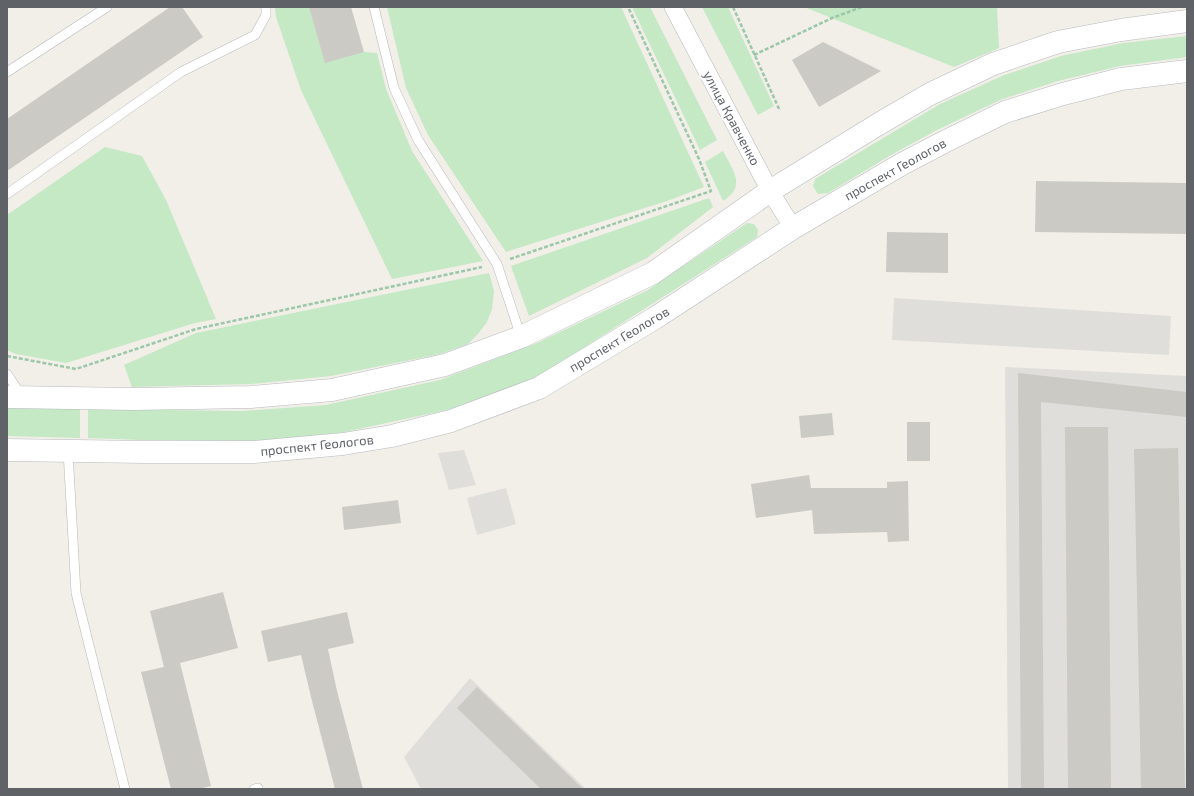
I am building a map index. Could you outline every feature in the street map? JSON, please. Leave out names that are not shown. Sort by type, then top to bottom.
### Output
[{"type":"main road","points":[[15,398],[134,399],[251,397],[332,390],[445,365],[521,337],[653,273],[770,191],[877,125],[930,94],[993,64],[1058,42],[1121,30],[1187,21]]},
{"type":"main road","name":"проспект Геологов","points":[[7,450],[254,452],[343,444],[392,436],[451,421],[538,388],[655,318],[793,228],[902,164],[1005,112],[1063,94],[1121,79],[1187,71]]},
{"type":"street","name":"улица Кравченко","points":[[673,7],[770,191],[793,228]]},
{"type":"lane","points":[[7,72],[107,7]]},
{"type":"lane","points":[[7,194],[181,72],[254,35],[266,15],[266,7]]},
{"type":"lane","points":[[374,7],[394,88],[418,140],[497,264],[521,337]]},
{"type":"lane","points":[[7,374],[15,398]]},
{"type":"lane","points":[[68,451],[76,593],[125,789]]},
{"type":"path","points":[[7,356],[76,369],[196,329],[497,264],[712,191],[699,159],[628,7]]},
{"type":"path","points":[[733,7],[780,112]]},
{"type":"path","points":[[754,54],[832,18],[862,7]]},
{"type":"shaded area","points":[[894,298],[1171,316],[1169,355],[892,340]]},
{"type":"shaded area","points":[[1005,367],[1187,376],[1187,789],[1008,789]]},
{"type":"shaded area","points":[[464,450],[476,485],[449,490],[438,453]]},
{"type":"shaded area","points":[[506,488],[516,524],[477,535],[467,498]]},
{"type":"shaded area","points":[[470,678],[586,789],[421,789],[404,757]]},
{"type":"green space","points":[[275,7],[309,7],[364,52],[377,53],[386,89],[412,151],[483,261],[392,279],[301,90],[276,17]]},
{"type":"green space","points":[[387,7],[621,7],[704,187],[667,201],[506,252],[428,135],[406,88]]},
{"type":"green space","points":[[632,7],[650,7],[717,140],[700,150]]},
{"type":"green space","points":[[702,7],[728,7],[774,106],[758,115]]},
{"type":"green space","points":[[804,7],[997,7],[999,48],[954,67]]},
{"type":"green space","points":[[1187,36],[1187,57],[1120,66],[1058,81],[1000,100],[937,130],[891,155],[828,193],[818,194],[813,186],[815,179],[940,104],[1002,76],[1061,56],[1123,43]]},
{"type":"green space","points":[[105,147],[142,156],[166,200],[216,319],[195,323],[66,363],[16,354],[7,350],[7,215]]},
{"type":"green space","points":[[723,151],[734,172],[736,184],[735,190],[723,201],[705,162]]},
{"type":"green space","points":[[709,198],[713,207],[647,258],[529,316],[511,266]]},
{"type":"green space","points":[[747,223],[754,224],[758,230],[757,237],[536,378],[447,410],[340,433],[253,441],[88,438],[88,409],[243,411],[326,405],[440,380],[537,343],[648,290]]},
{"type":"green space","points":[[489,273],[494,291],[492,309],[487,322],[468,344],[440,354],[331,376],[251,384],[132,387],[124,365],[196,333]]},
{"type":"green space","points":[[7,408],[80,409],[80,438],[7,436]]},
{"type":"building","points":[[170,7],[182,7],[203,37],[7,171],[7,119]]},
{"type":"building","points":[[309,7],[351,7],[364,52],[325,63]]},
{"type":"building","points":[[823,42],[881,71],[819,107],[792,60]]},
{"type":"building","points":[[1036,181],[1187,183],[1187,234],[1035,232]]},
{"type":"building","points":[[887,232],[948,233],[948,273],[886,272]]},
{"type":"building","points":[[1018,373],[1187,392],[1187,417],[1041,402],[1044,789],[1021,789]]},
{"type":"building","points":[[832,413],[834,435],[801,438],[799,416]]},
{"type":"building","points":[[907,422],[930,422],[930,461],[907,461]]},
{"type":"building","points":[[1065,427],[1108,427],[1111,789],[1068,789]]},
{"type":"building","points":[[1178,448],[1185,789],[1141,789],[1134,449]]},
{"type":"building","points":[[809,475],[811,488],[887,488],[887,482],[908,481],[909,541],[888,542],[887,532],[814,534],[812,510],[756,518],[751,484]]},
{"type":"building","points":[[398,500],[401,523],[344,530],[342,507]]},
{"type":"building","points":[[223,592],[238,648],[180,663],[211,786],[199,789],[171,789],[141,672],[164,667],[150,611]]},
{"type":"building","points":[[347,612],[354,643],[328,649],[337,691],[363,789],[335,789],[301,655],[268,662],[261,631]]},
{"type":"building","points":[[477,687],[583,789],[541,789],[457,708]]}]
